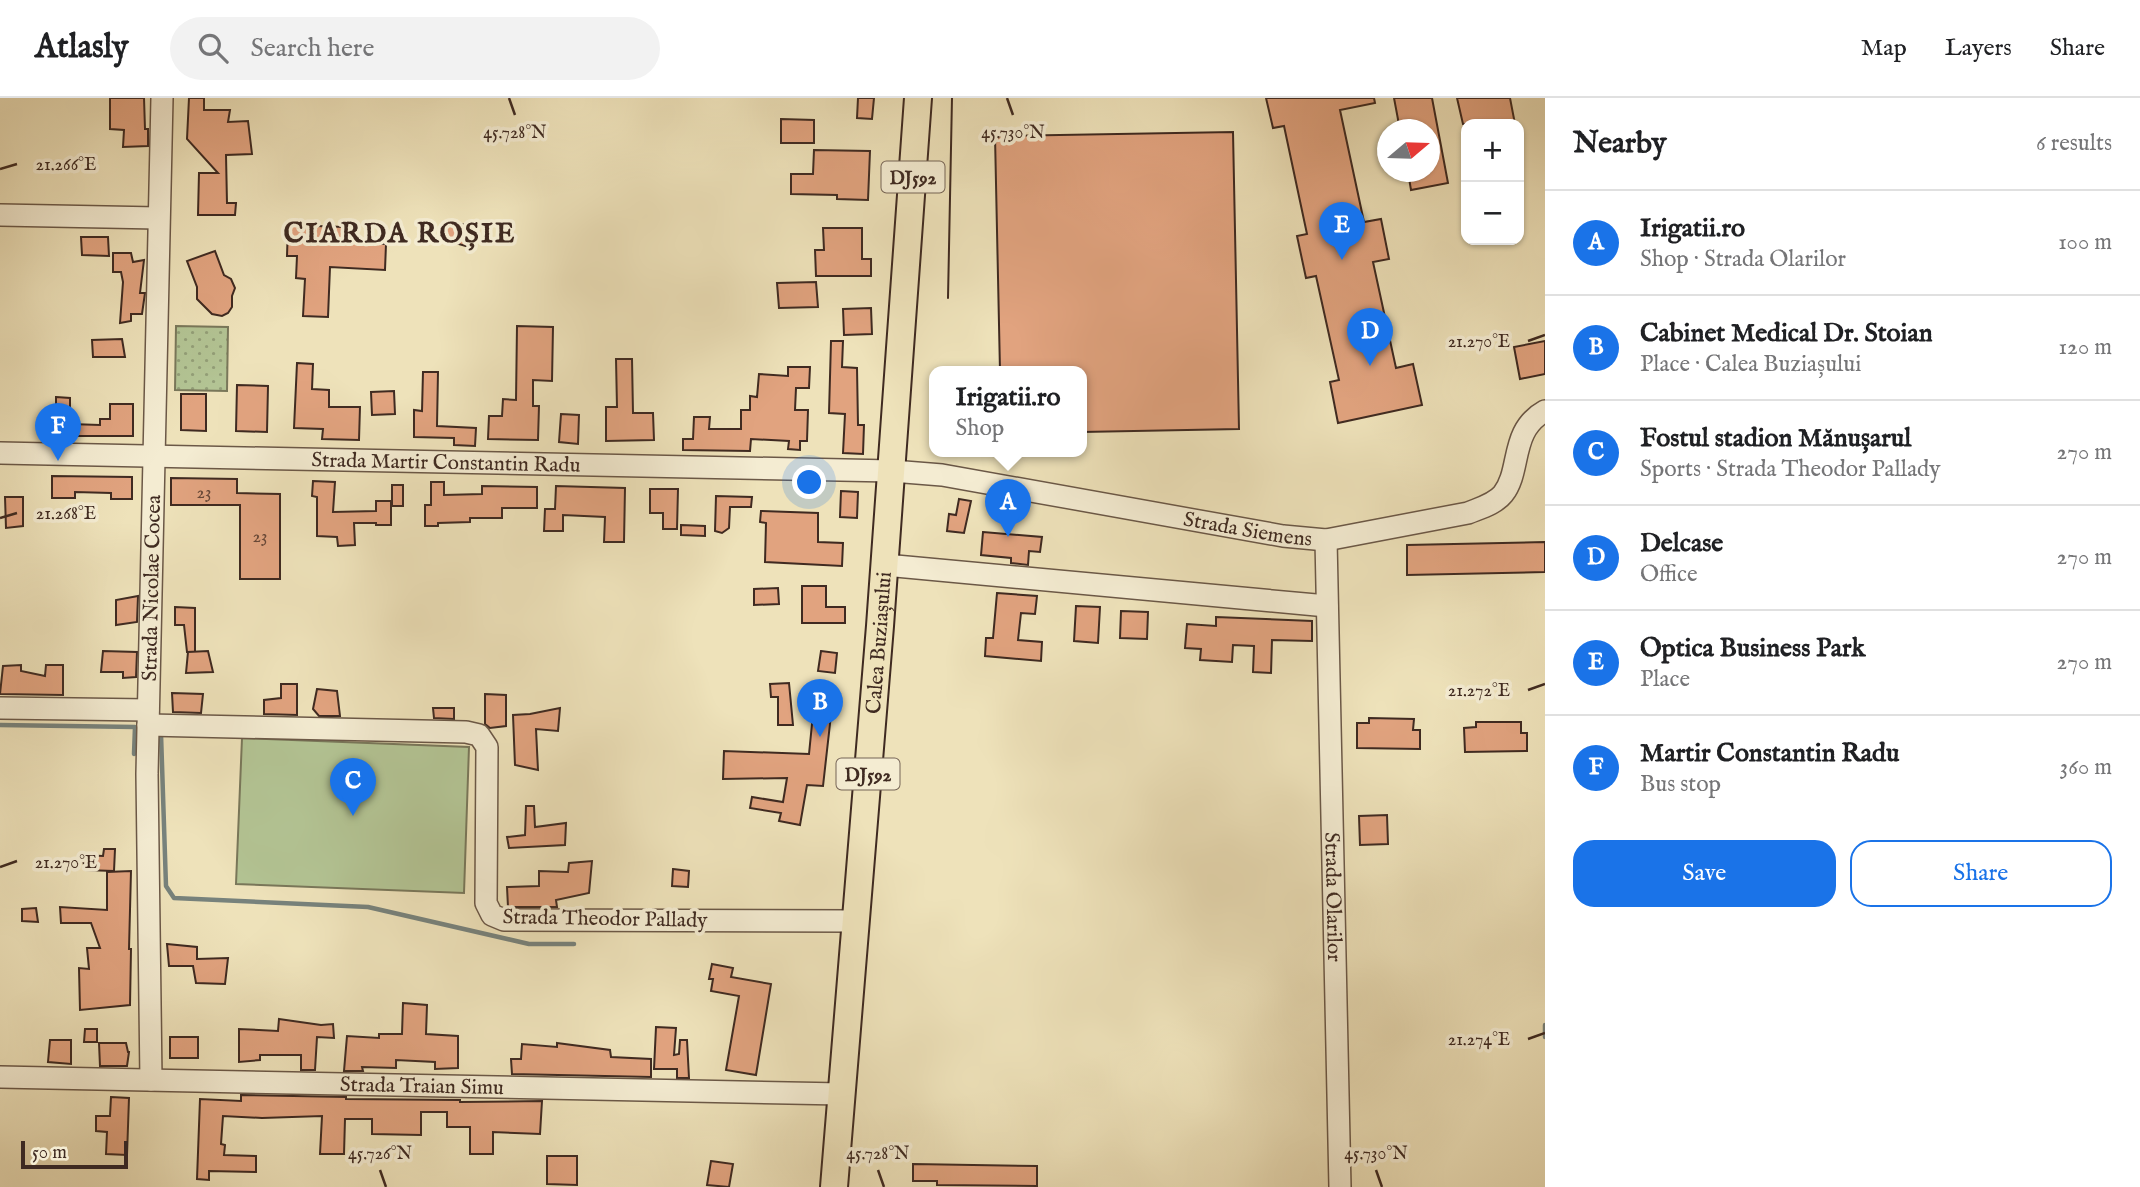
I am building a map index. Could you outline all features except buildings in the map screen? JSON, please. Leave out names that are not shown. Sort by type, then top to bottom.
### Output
[{"type":"main road","name":"Calea Buziașului","points":[[834,1187],[885,565],[918,98]]},
{"type":"street","name":"Strada Nicolae Cocea","points":[[151,1080],[148,718],[162,98]]},
{"type":"street","points":[[0,215],[158,218]]},
{"type":"street","name":"Strada Siemens","points":[[892,471],[942,475],[1283,536],[1326,540],[1468,513],[1490,504],[1503,494],[1529,424],[1545,411]]},
{"type":"street","name":"Strada Martir Constantin Radu","points":[[0,453],[892,471]]},
{"type":"street","name":"Strada Olarilor","points":[[1326,540],[1340,1187]]},
{"type":"street","points":[[885,565],[1327,606]]},
{"type":"street","name":"Strada Theodor Pallady","points":[[0,708],[148,718],[466,732],[479,735],[487,747],[486,903],[492,915],[505,920],[855,921]]},
{"type":"street","name":"Strada Traian Simu","points":[[0,1077],[842,1094]]},
{"type":"green space","points":[[176,326],[228,327],[227,391],[175,390]]},
{"type":"green space","points":[[242,738],[469,747],[464,893],[236,884]]},
{"type":"waterway","points":[[0,725],[135,727],[134,754]]},
{"type":"waterway","points":[[161,734],[166,886],[174,898],[368,907],[529,944],[574,944]]},
{"type":"waterway","points":[[1545,1025],[1545,1037]]},
{"type":"tram line","points":[[948,298],[952,98]]},
{"type":"place","name":"Optica Business Park","points":[[1342,260]]},
{"type":"place","name":"Delcase","points":[[1370,366]]},
{"type":"place","name":"Martir Constantin Radu","points":[[58,461]]},
{"type":"place","name":"Irigatii.ro","points":[[1008,537]]},
{"type":"place","name":"Cabinet Medical Dr. Stoian","points":[[820,737]]},
{"type":"place","name":"Fostul stadion Mănușarul","points":[[353,816]]},
{"type":"district","name":"CIARDA ROȘIE","points":[[400,232]]}]
